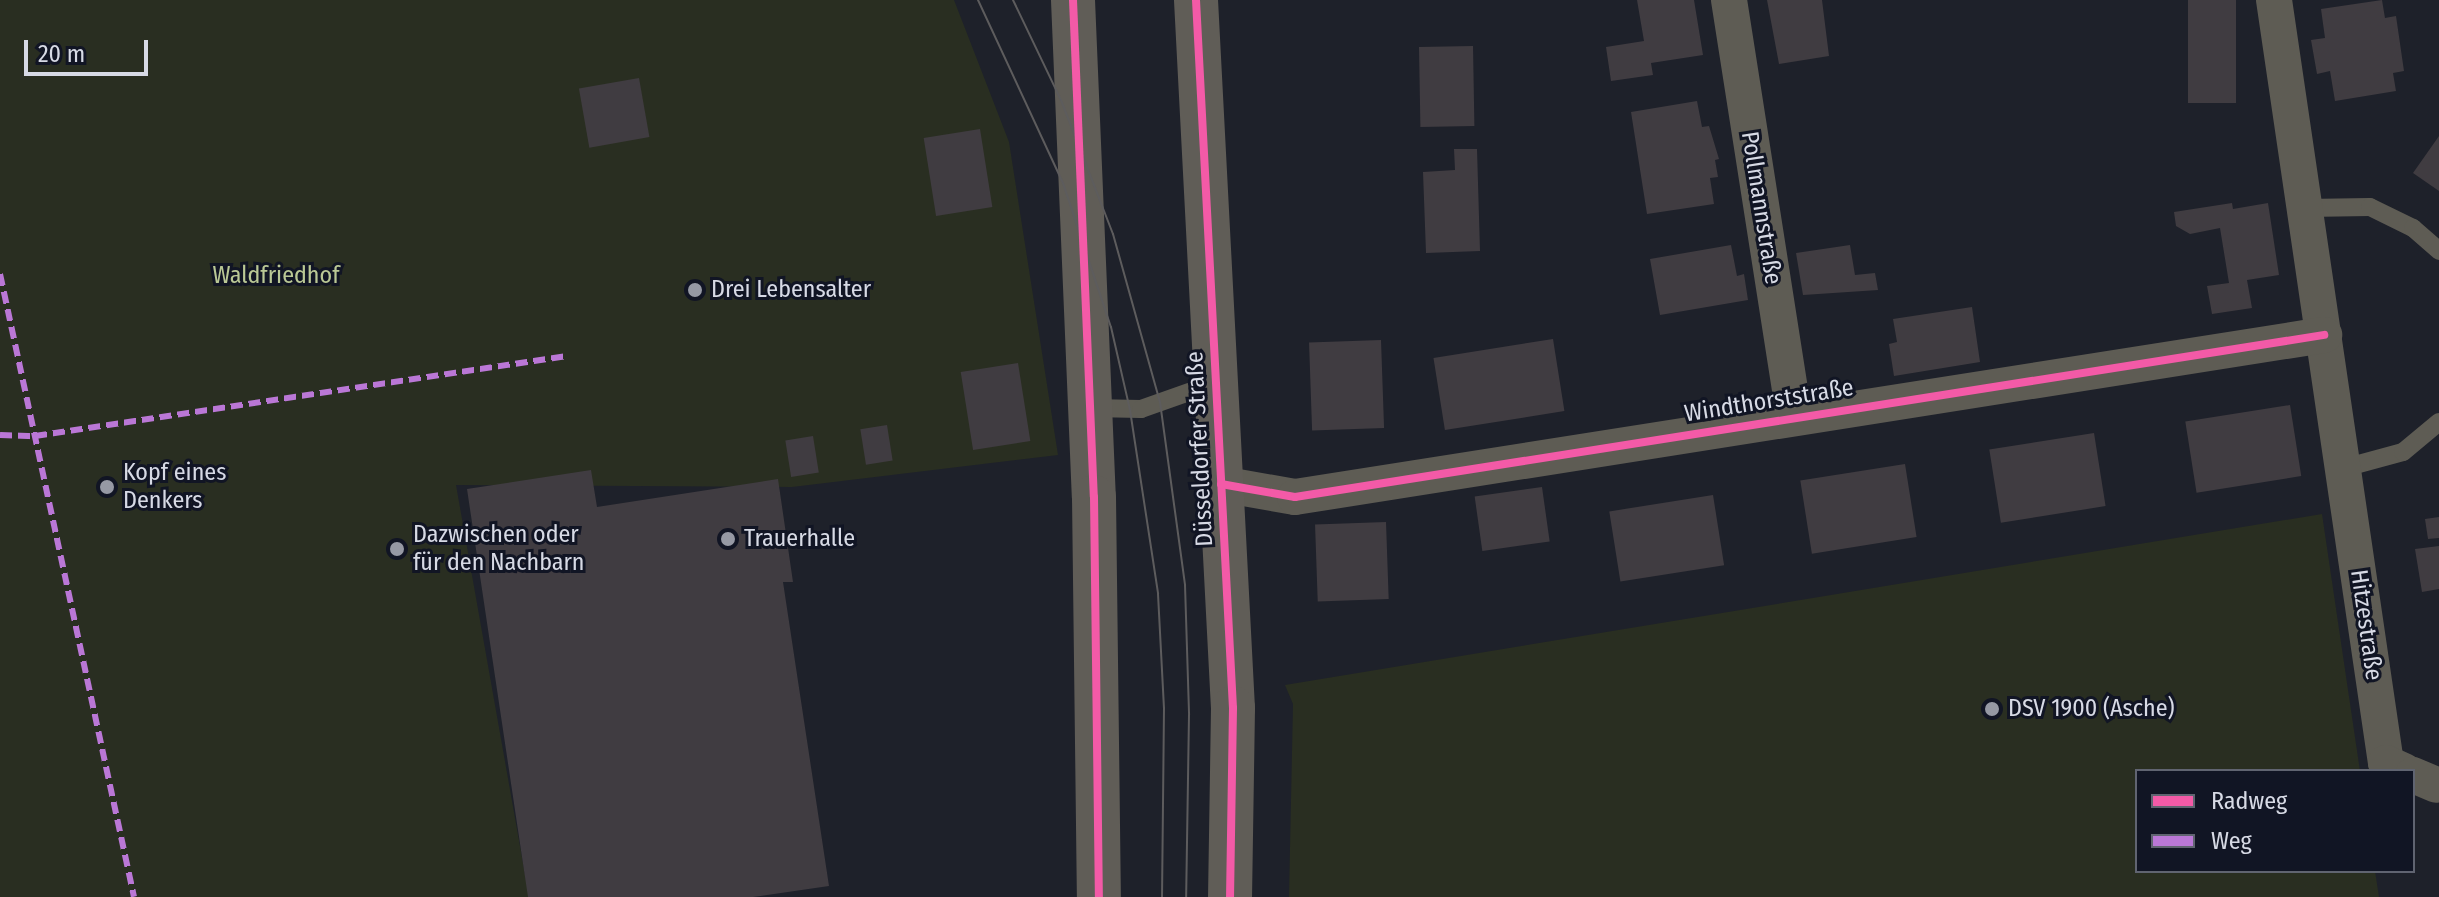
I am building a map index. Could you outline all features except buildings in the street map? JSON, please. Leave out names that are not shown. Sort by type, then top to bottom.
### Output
[{"type":"main road","points":[[1073,0],[1091,408],[1099,897]]},
{"type":"main road","name":"Düsseldorfer Straße","points":[[1196,0],[1233,708],[1230,897]]},
{"type":"street","name":"Pollmannstraße","points":[[1729,0],[1794,416]]},
{"type":"street","name":"Hitzestraße","points":[[2274,0],[2386,763],[2397,769]]},
{"type":"street","name":"Windthorststraße","points":[[1221,484],[1295,497],[1794,416],[2324,335]]},
{"type":"lane","points":[[2306,208],[2370,207],[2413,228],[2439,251]]},
{"type":"lane","points":[[1091,408],[1141,409],[1216,382]]},
{"type":"lane","points":[[2344,468],[2403,452],[2439,422]]},
{"type":"green space","name":"Waldfriedhof","points":[[0,0],[954,0],[1009,142],[1058,455],[792,487],[456,485],[529,897],[0,897]]},
{"type":"green space","points":[[2322,514],[2360,769],[2135,769],[2135,873],[2375,873],[2379,897],[1289,897],[1293,704],[1285,685]]},
{"type":"tram line","points":[[978,0],[1063,183],[1111,327],[1130,410],[1158,594],[1164,708],[1162,897]]},
{"type":"tram line","points":[[1013,0],[1061,100],[1113,234],[1160,402],[1185,585],[1189,715],[1186,897]]},
{"type":"marked path","points":[[0,274],[134,897]]},
{"type":"marked path","points":[[0,435],[35,436],[567,356]]},
{"type":"cycle path","points":[[1073,0],[1094,497],[1099,897]]},
{"type":"cycle path","points":[[1196,0],[1233,708],[1230,897]]},
{"type":"cycle path","points":[[1221,484],[1295,497],[2324,335]]},
{"type":"place","name":"Drei Lebensalter","points":[[695,290]]},
{"type":"place","name":"Kopf eines Denkers","points":[[107,487]]},
{"type":"place","name":"Trauerhalle","points":[[728,539]]},
{"type":"place","name":"Dazwischen oder für den Nachbarn","points":[[397,549]]},
{"type":"place","name":"DSV 1900 (Asche)","points":[[1992,709]]}]
